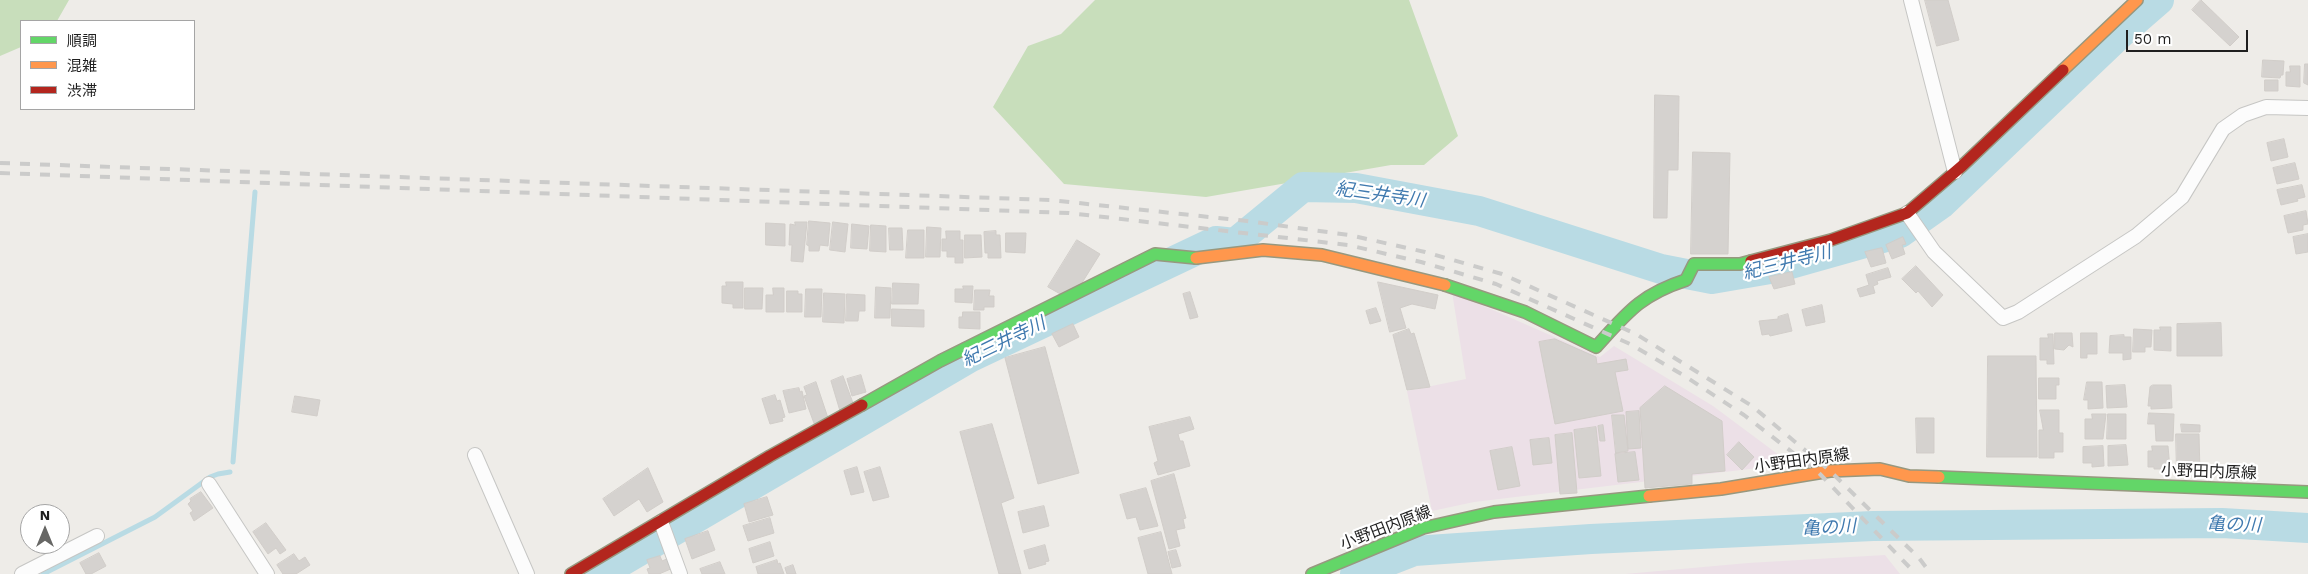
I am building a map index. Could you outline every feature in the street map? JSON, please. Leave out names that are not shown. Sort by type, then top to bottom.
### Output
[{"type":"street","points":[[1911,0],[1955,172]]},
{"type":"street","points":[[572,574],[664,532],[770,456],[946,357],[1155,254],[1169,254],[1201,259],[1263,250],[1322,255],[1444,285],[1525,312],[1596,347],[1631,308],[1660,288],[1688,275],[1694,264],[1740,264],[1831,240],[1907,214],[1955,172],[2137,0]]},
{"type":"street","points":[[1907,214],[1934,252],[2004,318],[2018,312],[2136,236],[2182,197],[2223,129],[2243,114],[2266,107],[2308,108]]},
{"type":"street","points":[[476,455],[527,574]]},
{"type":"street","name":"小野田内原線","points":[[1312,574],[1423,528],[1494,512],[1720,489],[1830,470],[1880,469],[1909,476],[2308,492]]},
{"type":"street","points":[[209,484],[267,574]]},
{"type":"street","points":[[664,532],[680,574]]},
{"type":"street","points":[[22,574],[97,536]]},
{"type":"shaded area","points":[[1452,292],[1600,357],[1614,346],[1713,406],[1791,464],[1474,502],[1432,511],[1407,391],[1466,379]]},
{"type":"shaded area","points":[[1885,555],[1900,574],[1625,574],[1748,563]]},
{"type":"green space","points":[[0,0],[69,0],[58,20],[20,20],[20,47],[0,56]]},
{"type":"green space","points":[[1095,0],[1409,0],[1458,136],[1424,165],[1391,165],[1206,197],[1064,184],[993,107],[1028,46],[1061,34]]},
{"type":"building","points":[[1925,0],[1948,0],[1959,40],[1937,46]]},
{"type":"building","points":[[2201,0],[2239,37],[2230,46],[2192,10]]},
{"type":"building","points":[[2263,60],[2284,61],[2283,75],[2280,78],[2262,77]]},
{"type":"building","points":[[2305,64],[2308,64],[2308,85],[2304,83]]},
{"type":"building","points":[[2290,66],[2300,66],[2300,87],[2286,86],[2286,72],[2290,72]]},
{"type":"building","points":[[2265,80],[2278,80],[2278,91],[2265,91]]},
{"type":"building","points":[[1655,95],[1679,96],[1678,170],[1668,170],[1667,218],[1654,218]]},
{"type":"building","points":[[2284,139],[2288,157],[2271,161],[2267,143]]},
{"type":"building","points":[[1693,152],[1730,153],[1728,254],[1691,254]]},
{"type":"building","points":[[2295,163],[2299,179],[2277,184],[2273,168]]},
{"type":"building","points":[[2302,185],[2305,197],[2297,199],[2298,201],[2281,205],[2277,190]]},
{"type":"building","points":[[2306,211],[2308,224],[2303,225],[2303,230],[2288,233],[2284,216]]},
{"type":"building","points":[[809,221],[830,223],[828,246],[820,245],[819,251],[809,251],[809,246],[807,245]]},
{"type":"building","points":[[795,222],[807,222],[803,262],[791,261],[792,245],[789,245],[790,224],[795,225]]},
{"type":"building","points":[[833,222],[848,224],[845,252],[830,250]]},
{"type":"building","points":[[766,223],[785,224],[785,246],[766,245]]},
{"type":"building","points":[[852,224],[869,226],[867,249],[851,248]]},
{"type":"building","points":[[871,225],[886,226],[886,252],[870,251]]},
{"type":"building","points":[[927,227],[941,228],[940,257],[926,257]]},
{"type":"building","points":[[889,228],[902,228],[903,250],[890,250]]},
{"type":"building","points":[[908,230],[924,230],[924,258],[906,258]]},
{"type":"building","points":[[946,231],[960,231],[960,240],[963,240],[963,263],[955,263],[955,257],[947,257],[947,251],[942,251],[942,239],[946,239]]},
{"type":"building","points":[[996,231],[996,235],[1000,235],[1001,258],[988,258],[988,253],[985,253],[984,232]]},
{"type":"building","points":[[1006,233],[1026,233],[1025,253],[1006,252]]},
{"type":"building","points":[[2308,234],[2308,252],[2296,254],[2293,237]]},
{"type":"building","points":[[965,235],[981,235],[982,257],[965,258]]},
{"type":"building","points":[[1903,237],[1906,244],[1902,245],[1905,254],[1892,259],[1886,245]]},
{"type":"building","points":[[1077,240],[1100,254],[1080,286],[1062,295],[1048,287]]},
{"type":"building","points":[[1882,248],[1886,263],[1871,267],[1865,252]]},
{"type":"building","points":[[1916,266],[1943,295],[1932,307],[1918,291],[1916,293],[1902,279]]},
{"type":"building","points":[[1888,268],[1891,277],[1877,281],[1878,284],[1873,286],[1875,293],[1860,297],[1857,289],[1869,285],[1866,275]]},
{"type":"building","points":[[1792,272],[1795,284],[1774,289],[1769,277]]},
{"type":"building","points":[[726,282],[743,282],[743,308],[733,308],[733,304],[722,303],[722,286],[726,286]]},
{"type":"building","points":[[1378,282],[1438,295],[1435,309],[1412,304],[1400,308],[1406,328],[1390,332]]},
{"type":"building","points":[[893,283],[919,284],[918,304],[892,304]]},
{"type":"building","points":[[963,286],[973,286],[972,303],[955,302],[955,289],[963,289]]},
{"type":"building","points":[[876,287],[891,288],[890,318],[875,318]]},
{"type":"building","points":[[745,288],[763,288],[762,309],[745,309]]},
{"type":"building","points":[[773,288],[784,288],[784,312],[766,312],[766,295],[773,295]]},
{"type":"building","points":[[806,289],[822,289],[821,317],[805,317]]},
{"type":"building","points":[[975,290],[990,290],[989,296],[994,296],[994,307],[974,310]]},
{"type":"building","points":[[787,291],[798,291],[798,294],[802,294],[802,312],[787,312]]},
{"type":"building","points":[[1190,292],[1198,317],[1190,319],[1183,294]]},
{"type":"building","points":[[824,293],[845,294],[844,323],[823,322]]},
{"type":"building","points":[[847,294],[865,295],[865,311],[859,311],[858,321],[846,321]]},
{"type":"building","points":[[1822,305],[1825,322],[1806,326],[1802,310]]},
{"type":"building","points":[[1376,308],[1381,321],[1370,324],[1366,311]]},
{"type":"building","points":[[892,309],[924,310],[924,327],[892,326]]},
{"type":"building","points":[[963,312],[980,312],[980,329],[959,328],[959,317],[962,317]]},
{"type":"building","points":[[1788,314],[1792,331],[1770,336],[1769,334],[1762,335],[1759,321],[1778,319],[1778,317]]},
{"type":"building","points":[[2221,323],[2222,356],[2177,356],[2177,324]]},
{"type":"building","points":[[1073,324],[1079,337],[1059,347],[1052,334]]},
{"type":"building","points":[[2160,327],[2171,327],[2171,351],[2154,350],[2154,330],[2160,330]]},
{"type":"building","points":[[1409,329],[1411,334],[1414,333],[1430,387],[1407,390],[1393,335]]},
{"type":"building","points":[[2134,329],[2152,330],[2151,347],[2145,347],[2145,352],[2133,352]]},
{"type":"building","points":[[2055,333],[2072,333],[2073,347],[2069,345],[2064,350],[2055,349]]},
{"type":"building","points":[[2081,333],[2097,333],[2097,354],[2087,354],[2087,358],[2081,358]]},
{"type":"building","points":[[2048,334],[2053,334],[2054,364],[2047,364],[2047,360],[2040,360],[2040,338],[2048,338]]},
{"type":"building","points":[[2124,335],[2124,337],[2131,337],[2131,359],[2123,360],[2123,353],[2109,353],[2110,336]]},
{"type":"building","points":[[1555,339],[1596,357],[1597,364],[1626,359],[1628,370],[1615,372],[1623,411],[1555,424],[1539,342]]},
{"type":"building","points":[[1045,347],[1079,473],[1038,484],[1005,358]]},
{"type":"building","points":[[1988,356],[2036,356],[2037,457],[1987,457]]},
{"type":"building","points":[[861,375],[866,392],[852,396],[847,379]]},
{"type":"building","points":[[843,376],[853,403],[840,411],[831,381]]},
{"type":"building","points":[[2039,378],[2059,378],[2059,385],[2056,385],[2056,399],[2039,399]]},
{"type":"building","points":[[816,382],[828,418],[815,426],[804,396],[807,395],[804,387]]},
{"type":"building","points":[[2087,382],[2102,382],[2103,408],[2088,409],[2088,400],[2084,400]]},
{"type":"building","points":[[2125,385],[2127,407],[2107,408],[2106,386]]},
{"type":"building","points":[[2153,385],[2171,385],[2172,408],[2151,409],[2151,406],[2148,406],[2150,387]]},
{"type":"building","points":[[1665,386],[1722,421],[1725,471],[1692,474],[1692,484],[1645,488],[1640,408]]},
{"type":"building","points":[[799,388],[800,392],[802,391],[806,409],[789,413],[783,391]]},
{"type":"building","points":[[775,395],[777,401],[780,400],[785,417],[782,418],[783,421],[770,424],[762,399]]},
{"type":"building","points":[[295,396],[320,400],[317,416],[292,412]]},
{"type":"building","points":[[2040,410],[2059,410],[2059,433],[2063,433],[2063,452],[2054,452],[2054,458],[2039,458],[2039,430],[2043,430]]},
{"type":"building","points":[[1639,411],[1641,448],[1628,449],[1626,412]]},
{"type":"building","points":[[2149,413],[2174,414],[2173,441],[2156,441],[2155,424],[2148,424]]},
{"type":"building","points":[[2092,414],[2106,414],[2103,439],[2085,439],[2085,419],[2092,419]]},
{"type":"building","points":[[2108,414],[2126,414],[2126,439],[2107,439]]},
{"type":"building","points":[[1612,415],[1624,415],[1628,451],[1616,453]]},
{"type":"building","points":[[1190,417],[1194,429],[1178,434],[1180,441],[1183,441],[1190,466],[1158,475],[1154,463],[1158,461],[1149,427]]},
{"type":"building","points":[[1916,418],[1934,418],[1934,453],[1917,453]]},
{"type":"building","points":[[992,424],[1014,498],[1001,503],[1021,574],[999,574],[960,432]]},
{"type":"building","points":[[2181,424],[2200,425],[2200,432],[2182,432]]},
{"type":"building","points":[[1603,425],[1605,441],[1600,441],[1598,426]]},
{"type":"building","points":[[1596,427],[1601,476],[1579,478],[1574,430]]},
{"type":"building","points":[[1572,433],[1577,493],[1560,494],[1555,435]]},
{"type":"building","points":[[2176,434],[2199,434],[2200,473],[2177,474]]},
{"type":"building","points":[[1549,438],[1552,463],[1533,465],[1530,440]]},
{"type":"building","points":[[1739,442],[1754,457],[1742,470],[1727,455]]},
{"type":"building","points":[[2126,445],[2128,465],[2108,466],[2108,446]]},
{"type":"building","points":[[2103,446],[2104,466],[2092,467],[2092,463],[2083,463],[2083,447]]},
{"type":"building","points":[[2152,446],[2168,446],[2170,469],[2148,467],[2148,451],[2152,451]]},
{"type":"building","points":[[1512,447],[1520,486],[1498,490],[1490,451]]},
{"type":"building","points":[[1635,452],[1639,480],[1618,482],[1615,454]]},
{"type":"building","points":[[857,467],[864,492],[851,495],[844,471]]},
{"type":"building","points":[[880,467],[889,497],[873,501],[864,472]]},
{"type":"building","points":[[648,468],[663,502],[647,512],[639,499],[614,516],[603,499]]},
{"type":"building","points":[[1174,474],[1186,518],[1183,519],[1185,528],[1176,530],[1180,546],[1169,549],[1151,481]]},
{"type":"building","points":[[1146,488],[1158,526],[1140,530],[1136,517],[1127,519],[1120,495]]},
{"type":"building","points":[[201,492],[213,508],[194,521],[190,513],[193,511],[188,504],[191,501],[190,499]]},
{"type":"building","points":[[767,497],[773,515],[749,522],[744,504]]},
{"type":"building","points":[[1044,506],[1049,526],[1023,533],[1018,512]]},
{"type":"building","points":[[770,518],[774,533],[748,541],[743,526]]},
{"type":"building","points":[[266,523],[286,550],[280,554],[276,548],[268,554],[253,532]]},
{"type":"building","points":[[708,531],[715,550],[692,559],[685,539]]},
{"type":"building","points":[[1161,532],[1172,574],[1148,574],[1138,538]]},
{"type":"building","points":[[770,542],[774,556],[753,563],[749,549]]},
{"type":"building","points":[[1045,545],[1049,561],[1045,562],[1046,564],[1029,569],[1024,551]]},
{"type":"building","points":[[1176,550],[1181,566],[1172,568],[1168,552]]},
{"type":"building","points":[[99,553],[106,566],[91,574],[86,574],[80,563]]},
{"type":"building","points":[[294,554],[299,561],[305,557],[310,565],[296,574],[283,574],[277,565]]},
{"type":"building","points":[[660,556],[662,561],[669,558],[673,568],[659,574],[649,574],[647,569],[650,568],[647,560]]},
{"type":"building","points":[[777,560],[784,574],[758,574],[756,567]]},
{"type":"building","points":[[720,562],[725,574],[702,574],[700,569]]},
{"type":"building","points":[[793,565],[796,574],[787,574],[785,568]]},
{"type":"waterway","name":"紀三井寺川","points":[[600,574],[969,358],[1216,241],[1235,243],[1303,187],[1356,188],[1479,211],[1661,269],[1712,279],[1776,268],[1900,233],[1941,204],[2121,33],[2159,0]]},
{"type":"waterway","points":[[233,462],[255,192]]},
{"type":"waterway","points":[[43,574],[155,517],[210,477],[230,472]]},
{"type":"waterway","name":"亀の川","points":[[1355,574],[1414,551],[1591,539],[1873,526],[2222,523],[2308,528]]},
{"type":"railway","points":[[0,163],[1050,200],[1247,221],[1349,235],[1425,252],[1502,274],[1636,334],[1752,406],[1830,471],[1919,558],[1931,574]]},
{"type":"railway","points":[[0,173],[1069,213],[1348,245],[1421,262],[1496,284],[1630,344],[1683,375],[1744,415],[1818,472],[1916,574]]},
{"type":"traffic: fast","points":[[862,405],[940,361],[1155,254],[1196,258]]},
{"type":"traffic: fast","points":[[1445,285],[1525,312],[1596,347],[1635,306],[1657,292],[1686,280],[1694,264],[1740,264],[1751,261]]},
{"type":"traffic: fast","points":[[1939,477],[2308,492]]},
{"type":"traffic: fast","points":[[1312,574],[1423,528],[1494,512],[1649,496]]},
{"type":"traffic: slow","points":[[2063,70],[2137,0]]},
{"type":"traffic: slow","points":[[1196,258],[1263,250],[1322,255],[1445,285]]},
{"type":"traffic: slow","points":[[1649,496],[1721,489],[1830,471],[1880,469],[1909,476],[1939,477]]},
{"type":"traffic: jam","points":[[1751,261],[1831,240],[1907,213],[1962,166],[2063,70]]},
{"type":"traffic: jam","points":[[571,574],[770,456],[862,405]]}]
